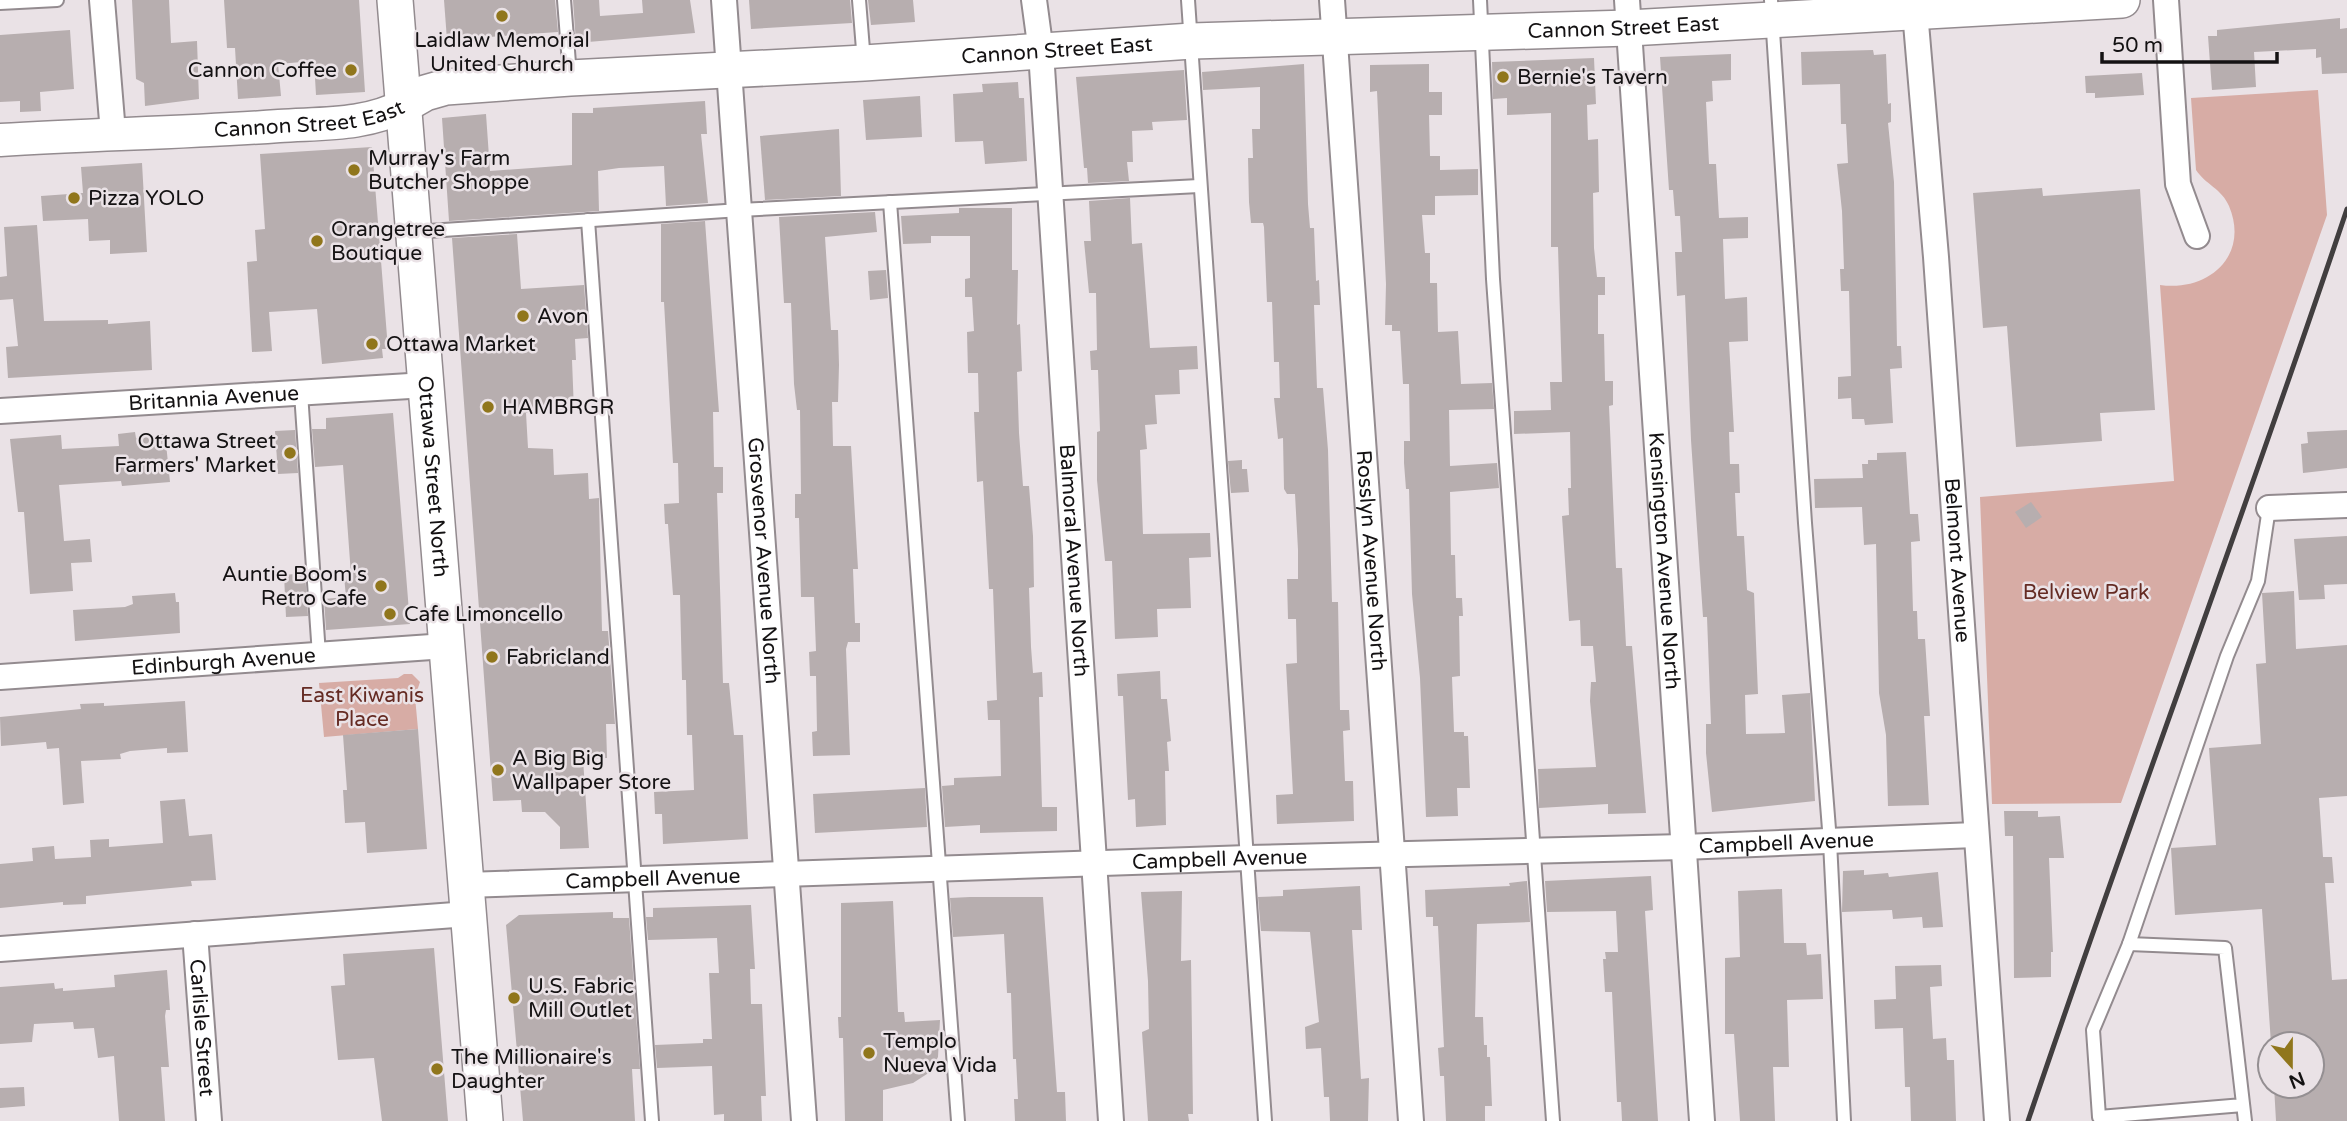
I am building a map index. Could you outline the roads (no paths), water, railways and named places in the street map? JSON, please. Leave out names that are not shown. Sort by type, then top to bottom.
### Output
[{"type":"main road","name":"Ottawa Street North","points":[[395,0],[485,1121]]},
{"type":"main road","name":"Cannon Street East","points":[[404,105],[425,93],[446,88],[570,78],[864,63],[1192,41],[1334,37],[1482,16],[1771,11],[2122,0]]},
{"type":"street","points":[[102,0],[113,133]]},
{"type":"street","name":"Grosvenor Avenue North","points":[[724,0],[804,1121]]},
{"type":"street","name":"Balmoral Avenue North","points":[[1034,0],[1041,52],[1111,1121]]},
{"type":"street","name":"Rosslyn Avenue North","points":[[1332,0],[1394,855],[1410,1121]]},
{"type":"street","points":[[2166,0],[2178,184],[2197,236]]},
{"type":"street","name":"Belmont Avenue","points":[[1914,7],[1936,257],[1997,1121]]},
{"type":"street","name":"Kensington Avenue North","points":[[1628,14],[1702,1121]]},
{"type":"street","name":"Cannon Street East","points":[[0,141],[113,133],[172,134],[370,119],[404,105]]},
{"type":"street","name":"Britannia Avenue","points":[[0,411],[426,385]]},
{"type":"street","points":[[2269,508],[2347,505]]},
{"type":"street","name":"Edinburgh Avenue","points":[[0,677],[446,646]]},
{"type":"street","name":"Campbell Avenue","points":[[0,949],[195,934],[635,877],[1534,852],[1975,835]]},
{"type":"street","name":"Carlisle Street","points":[[195,934],[209,1121]]},
{"type":"lane","points":[[0,3],[57,0]]},
{"type":"lane","points":[[564,0],[570,78]]},
{"type":"lane","points":[[859,0],[864,63]]},
{"type":"lane","points":[[1188,0],[1265,1121]]},
{"type":"lane","points":[[1771,11],[1805,523],[1830,842],[1844,1121]]},
{"type":"lane","points":[[1482,16],[1493,279],[1553,1121]]},
{"type":"lane","points":[[414,232],[740,210],[1199,186]]},
{"type":"lane","points":[[890,202],[958,1121]]},
{"type":"lane","points":[[588,220],[652,1121]]},
{"type":"lane","points":[[301,393],[319,654]]},
{"type":"lane","points":[[2243,1105],[2099,1117],[2093,1030],[2129,944],[2214,691],[2258,581],[2269,508]]},
{"type":"lane","points":[[2129,944],[2225,948],[2245,1121]]},
{"type":"railway","points":[[2028,1121],[2347,209]]},
{"type":"place","name":"Laidlaw Memorial United Church","points":[[502,16]]},
{"type":"place","name":"Cannon Coffee","points":[[351,70]]},
{"type":"place","name":"Bernie's Tavern","points":[[1503,77]]},
{"type":"place","name":"Murray's Farm Butcher Shoppe","points":[[354,170]]},
{"type":"place","name":"Pizza YOLO","points":[[74,198]]},
{"type":"place","name":"Orangetree Boutique","points":[[317,241]]},
{"type":"place","name":"Avon","points":[[523,316]]},
{"type":"place","name":"Ottawa Market","points":[[372,344]]},
{"type":"place","name":"HAMBRGR","points":[[488,407]]},
{"type":"place","name":"Ottawa Street Farmers' Market","points":[[290,453]]},
{"type":"place","name":"Auntie Boom's Retro Cafe","points":[[381,586]]},
{"type":"place","name":"Cafe Limoncello","points":[[390,614]]},
{"type":"place","name":"Fabricland","points":[[492,657]]},
{"type":"place","name":"A Big Big Wallpaper Store","points":[[498,770]]},
{"type":"place","name":"U.S. Fabric Mill Outlet","points":[[514,998]]},
{"type":"place","name":"Templo Nueva Vida","points":[[869,1053]]},
{"type":"place","name":"The Millionaire's Daughter","points":[[437,1069]]},
{"type":"park label","name":"Belview Park","points":[[2086,592]]},
{"type":"park label","name":"East Kiwanis Place","points":[[362,707]]}]
